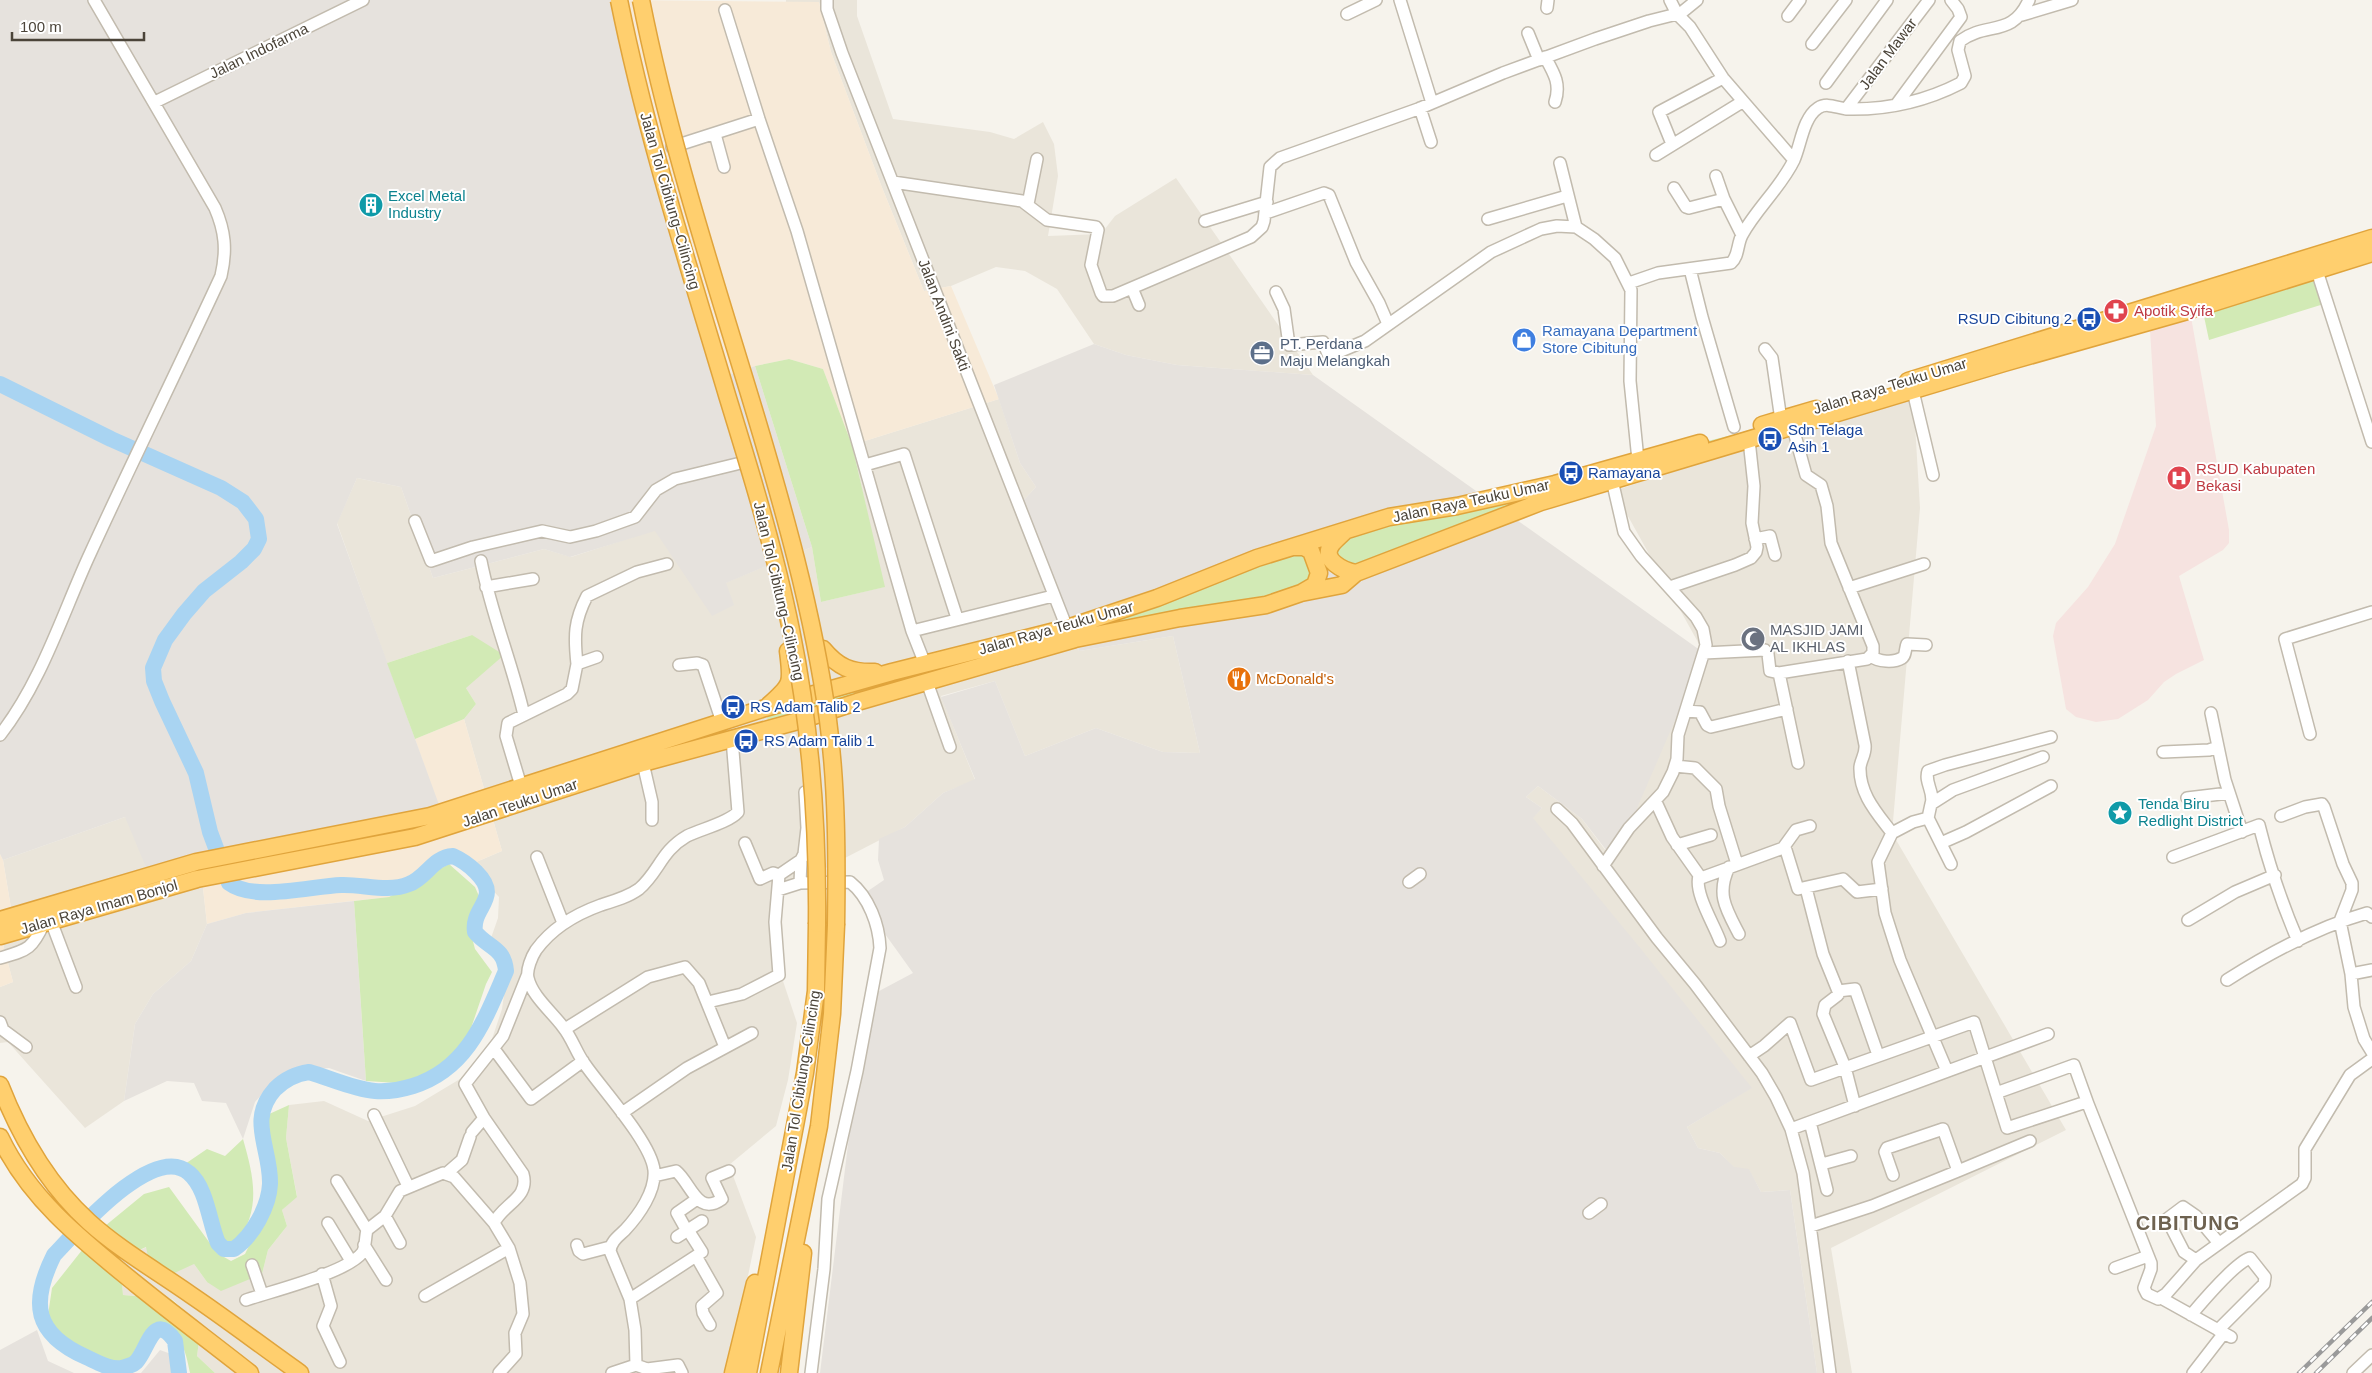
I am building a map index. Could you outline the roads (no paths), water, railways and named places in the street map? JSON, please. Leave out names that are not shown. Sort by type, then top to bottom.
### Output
[{"type":"highway","name":"Jalan Tol Cibitung–Cilincing","points":[[619,0],[642,107],[665,190],[774,556],[791,631],[805,708],[813,778],[818,846],[816,990],[793,1144],[748,1373]]},
{"type":"highway","name":"Jalan Tol Cibitung–Cilincing","points":[[641,0],[663,102],[778,490],[812,626],[828,723],[837,853],[832,1014],[819,1126],[769,1373]]},
{"type":"highway","name":"Jalan Raya Teuku Umar","points":[[2146,316],[2372,238]]},
{"type":"highway","name":"Jalan Raya Teuku Umar","points":[[830,711],[1075,639],[1180,618],[1266,604],[1301,593],[1342,585],[1356,573],[1541,502],[1749,440],[1787,424],[1996,359],[2146,316],[2317,271],[2372,253]]},
{"type":"highway","name":"Jalan Raya Teuku Umar","points":[[831,690],[892,672],[1067,628],[1128,609],[1257,558],[1389,517],[1457,506],[1555,484],[1638,460],[1787,424],[1913,391],[1996,359]]},
{"type":"highway","points":[[1345,532],[1330,545],[1329,555],[1335,565],[1345,571],[1356,573]]},
{"type":"highway","points":[[1294,547],[1304,547],[1311,551],[1318,573],[1315,585],[1301,593]]},
{"type":"highway","points":[[823,649],[832,660],[843,668],[865,672],[892,672]]},
{"type":"highway","points":[[765,708],[787,689],[791,677],[788,650]]},
{"type":"highway","name":"Jalan Teuku Umar","points":[[198,879],[244,869],[384,845],[415,837],[722,722],[831,690]]},
{"type":"highway","points":[[796,700],[830,711]]},
{"type":"highway","name":"Jalan Teuku Umar","points":[[196,862],[407,822],[521,786],[643,763],[830,711]]},
{"type":"highway","name":"Jalan Raya Imam Bonjol","points":[[0,920],[196,862]]},
{"type":"highway","name":"Jalan Raya Imam Bonjol","points":[[0,936],[198,879]]},
{"type":"highway","points":[[0,943],[43,924]]},
{"type":"highway","points":[[0,1085],[25,1140],[48,1176],[87,1221],[118,1246],[300,1373]]},
{"type":"highway","points":[[789,1373],[819,1126]]},
{"type":"highway","points":[[0,1137],[28,1184],[57,1218],[105,1259],[250,1373]]},
{"type":"highway","points":[[733,1373],[793,1144]]},
{"type":"street","points":[[0,735],[20,706],[35,678],[221,276],[225,248],[221,223],[215,208],[94,0]]},
{"type":"street","name":"Jalan Indofarma","points":[[154,102],[364,0]]},
{"type":"street","name":"Jalan Andini Sakti","points":[[827,0],[827,10],[842,53],[898,183],[1053,596],[1067,628]]},
{"type":"street","points":[[1346,14],[1376,0]]},
{"type":"street","points":[[1400,0],[1432,103]]},
{"type":"street","points":[[1670,0],[1677,14],[1690,28],[1723,78],[1794,160]]},
{"type":"street","points":[[898,183],[971,192],[1022,201],[1028,204],[1039,216],[1047,220],[1096,227],[1098,230],[1091,265],[1098,288],[1103,296],[1113,296],[1251,237],[1262,227],[1270,167],[1275,161],[1420,108],[1542,59],[1649,21],[1685,12],[1697,0]]},
{"type":"street","points":[[1788,16],[1800,0]]},
{"type":"street","points":[[1812,44],[1846,0]]},
{"type":"street","points":[[1826,83],[1886,0]]},
{"type":"street","name":"Jalan Mawar","points":[[1846,109],[1929,0]]},
{"type":"street","points":[[1896,105],[1961,17],[1951,0]]},
{"type":"street","points":[[2022,14],[2029,0]]},
{"type":"street","points":[[1629,283],[1658,273],[1731,263],[1734,260],[1742,235],[1794,160],[1808,121],[1817,108],[1828,105],[1846,109],[1896,105],[1926,98],[1961,83],[1965,76],[1958,50],[1960,41],[1968,35],[2008,24],[2022,14],[2072,0]]},
{"type":"street","points":[[725,10],[797,231],[912,631],[925,664]]},
{"type":"street","points":[[1528,33],[1542,59],[1558,82],[1558,94],[1554,102]]},
{"type":"street","points":[[1672,144],[1660,112],[1723,78]]},
{"type":"street","points":[[1656,155],[1742,102]]},
{"type":"street","points":[[1420,108],[1431,142]]},
{"type":"street","points":[[672,147],[759,119]]},
{"type":"street","points":[[715,134],[724,167]]},
{"type":"street","points":[[1028,204],[1037,159]]},
{"type":"street","points":[[1560,163],[1576,227]]},
{"type":"street","points":[[1716,176],[1723,191],[1724,199],[1742,235]]},
{"type":"street","points":[[1674,188],[1686,207],[1689,208],[1724,199]]},
{"type":"street","points":[[1205,221],[1324,193],[1329,195],[1356,262],[1376,296],[1388,324]]},
{"type":"street","points":[[1488,219],[1567,196]]},
{"type":"street","points":[[1276,292],[1284,309],[1288,345],[1323,342],[1329,356],[1365,342],[1491,252],[1541,228],[1557,226],[1576,227],[1594,239],[1615,258],[1629,283],[1632,305],[1630,381],[1638,460]]},
{"type":"street","points":[[2326,253],[2317,265],[2317,271],[2372,442]]},
{"type":"street","points":[[1690,269],[1734,427]]},
{"type":"street","points":[[1132,288],[1139,305]]},
{"type":"street","points":[[1765,349],[1772,358],[1787,424],[1806,475],[1821,485],[1827,506],[1831,543],[1873,646],[1872,656]]},
{"type":"street","points":[[1913,391],[1933,475]]},
{"type":"street","points":[[1670,587],[1751,558],[1757,547],[1752,523],[1754,486],[1749,440]]},
{"type":"street","points":[[865,465],[904,454],[957,618]]},
{"type":"street","points":[[415,521],[431,561],[473,548],[542,531],[570,537],[596,531],[636,516],[656,490],[675,479],[749,461]]},
{"type":"street","points":[[1603,866],[1629,828],[1656,802],[1663,792],[1675,766],[1678,735],[1706,645],[1703,629],[1696,617],[1641,556],[1624,532],[1612,480]]},
{"type":"street","points":[[1755,539],[1770,536],[1775,555]]},
{"type":"street","points":[[481,561],[486,587],[517,683],[524,715]]},
{"type":"street","points":[[521,786],[510,753],[506,730],[508,723],[570,692],[577,664],[574,637],[577,619],[587,596],[637,572],[667,564]]},
{"type":"street","points":[[1850,588],[1924,564]]},
{"type":"street","points":[[486,587],[533,579]]},
{"type":"street","points":[[912,631],[957,618],[1053,596]]},
{"type":"street","points":[[2310,734],[2285,639],[2372,612]]},
{"type":"street","points":[[1872,656],[1880,661],[1901,659],[1908,644],[1926,645]]},
{"type":"street","points":[[1704,653],[1765,650],[1768,654],[1770,671],[1779,673],[1868,659],[1872,656]]},
{"type":"street","points":[[577,664],[597,657]]},
{"type":"street","points":[[1848,661],[1865,745],[1865,754],[1860,766],[1863,786],[1867,799],[1892,833]]},
{"type":"street","points":[[680,665],[689,663],[702,665],[722,722]]},
{"type":"street","points":[[1779,673],[1798,763]]},
{"type":"street","points":[[928,682],[950,747]]},
{"type":"street","points":[[1686,711],[1700,712],[1708,727],[1711,727],[1787,708]]},
{"type":"street","points":[[2211,713],[2229,793],[2242,832]]},
{"type":"street","points":[[779,875],[800,860],[804,854],[807,828],[798,721]]},
{"type":"street","points":[[1951,864],[1928,818],[1933,798],[1927,776],[1928,771],[2051,737]]},
{"type":"street","points":[[494,1222],[522,1193],[525,1180],[523,1174],[484,1118],[465,1084],[494,1049],[509,1024],[536,950],[563,923],[588,910],[629,895],[637,890],[650,878],[666,852],[675,844],[688,836],[735,815],[739,808],[732,739]]},
{"type":"street","points":[[2162,752],[2208,750],[2218,747]]},
{"type":"street","points":[[1931,804],[1953,790],[2043,757]]},
{"type":"street","points":[[643,763],[652,802],[652,820]]},
{"type":"street","points":[[1675,766],[1695,768],[1716,789],[1733,865],[1722,886],[1722,896],[1739,934]]},
{"type":"street","points":[[1941,843],[1966,832],[2051,786]]},
{"type":"street","points":[[2187,798],[2229,793]]},
{"type":"street","points":[[1656,802],[1677,845],[1699,876],[1703,878],[1733,865],[1783,848],[1796,830],[1810,826]]},
{"type":"street","points":[[2280,816],[2312,805],[2322,804],[2324,807],[2343,864],[2352,882],[2352,890],[2340,921],[2351,974],[2354,1007],[2364,1039],[2372,1052]]},
{"type":"street","points":[[1557,809],[1572,823],[1762,1073],[1791,1130],[1803,1173],[1830,1373]]},
{"type":"street","points":[[1928,818],[1913,822],[1892,833],[1878,862],[1885,913],[1900,960],[1947,1071]]},
{"type":"street","points":[[2173,857],[2259,825],[2275,875],[2280,902],[2298,941]]},
{"type":"street","points":[[1677,845],[1711,835]]},
{"type":"street","points":[[745,843],[760,879],[773,873],[779,875]]},
{"type":"street","points":[[1783,848],[1786,850],[1797,888],[1806,888],[1843,879],[1857,892],[1882,889]]},
{"type":"street","points":[[537,857],[563,923]]},
{"type":"street","points":[[800,860],[800,883]]},
{"type":"street","points":[[1409,882],[1420,874]]},
{"type":"street","points":[[708,1002],[742,994],[779,975],[775,922],[779,875]]},
{"type":"street","points":[[2188,920],[2235,892],[2275,875]]},
{"type":"street","points":[[1699,876],[1700,893],[1720,941]]},
{"type":"street","points":[[778,890],[800,883],[850,882],[856,887],[878,926],[880,948],[857,1071],[828,1199],[824,1269],[811,1373]]},
{"type":"street","points":[[1806,888],[1823,954],[1838,991],[1838,995],[1825,1005],[1823,1014],[1845,1066],[1855,1106]]},
{"type":"street","points":[[2227,980],[2258,961],[2340,921],[2367,913],[2372,917]]},
{"type":"street","points":[[0,958],[30,948],[37,939],[43,924]]},
{"type":"street","points":[[43,924],[76,987]]},
{"type":"street","points":[[565,1029],[648,977],[685,967],[699,983],[725,1047]]},
{"type":"street","points":[[2351,974],[2372,970]]},
{"type":"street","points":[[527,976],[538,995],[565,1029],[583,1062],[622,1113],[652,1163],[654,1176],[647,1199],[633,1221],[610,1247],[583,1254],[579,1251],[577,1245]]},
{"type":"street","points":[[1838,991],[1855,989],[1878,1055]]},
{"type":"street","points":[[0,1022],[3,1030],[26,1047]]},
{"type":"street","points":[[1749,1056],[1764,1046],[1790,1023],[1810,1079],[1813,1079],[1932,1035],[1974,1022],[2006,1125],[2010,1128],[2083,1103],[2088,1104]]},
{"type":"street","points":[[622,1113],[687,1068],[752,1033]]},
{"type":"street","points":[[1791,1130],[2048,1034]]},
{"type":"street","points":[[494,1049],[530,1099],[583,1062]]},
{"type":"street","points":[[2161,1298],[2196,1260],[2218,1242],[2302,1184],[2305,1178],[2305,1149],[2350,1075],[2372,1059]]},
{"type":"street","points":[[1996,1093],[2074,1065],[2148,1256],[2151,1268],[2144,1288],[2147,1294],[2152,1298],[2161,1298],[2224,1333]]},
{"type":"street","points":[[374,1115],[408,1186]]},
{"type":"street","points":[[366,1230],[385,1216],[397,1195],[408,1186],[447,1173],[462,1160],[471,1135],[484,1118]]},
{"type":"street","points":[[1810,1122],[1828,1190]]},
{"type":"street","points":[[1893,1175],[1885,1152],[1888,1148],[1942,1129],[1958,1171]]},
{"type":"street","points":[[1811,1226],[1872,1206],[2030,1141]]},
{"type":"street","points":[[1822,1164],[1851,1156]]},
{"type":"street","points":[[654,1176],[676,1171],[697,1198],[708,1205],[722,1199],[712,1178],[729,1171]]},
{"type":"street","points":[[447,1173],[454,1177],[494,1222],[509,1248],[520,1283],[523,1314],[515,1333],[516,1354],[499,1373]]},
{"type":"street","points":[[246,1300],[322,1274],[351,1262],[361,1254],[366,1230],[337,1181]]},
{"type":"street","points":[[630,1299],[702,1252],[684,1233],[677,1214],[697,1198]]},
{"type":"street","points":[[1589,1212],[1601,1204]]},
{"type":"street","points":[[2196,1260],[2184,1252],[2167,1219],[2172,1214],[2183,1207],[2196,1216],[2218,1242]]},
{"type":"street","points":[[385,1216],[400,1243]]},
{"type":"street","points":[[684,1233],[702,1221]]},
{"type":"street","points":[[328,1223],[351,1262]]},
{"type":"street","points":[[364,1245],[386,1280]]},
{"type":"street","points":[[610,1247],[630,1299],[635,1330],[636,1365]]},
{"type":"street","points":[[425,1296],[509,1248]]},
{"type":"street","points":[[696,1256],[717,1292],[717,1295],[702,1306],[703,1313],[710,1325]]},
{"type":"street","points":[[2115,1268],[2148,1256]]},
{"type":"street","points":[[2192,1315],[2219,1284],[2241,1263],[2250,1258],[2265,1277],[2264,1284],[2193,1373]]},
{"type":"street","points":[[252,1265],[262,1294]]},
{"type":"street","points":[[322,1274],[331,1306],[323,1326],[340,1362]]},
{"type":"street","points":[[2353,1373],[2372,1355]]},
{"type":"street","points":[[612,1373],[636,1365],[646,1369],[678,1365],[682,1373]]},
{"type":"waterway","points":[[0,384],[111,439],[221,488],[243,502],[256,519],[259,539],[254,549],[241,562],[204,591],[184,614],[165,640],[153,668],[154,681],[162,701],[196,773],[210,832],[229,883],[240,889],[268,892],[341,885],[393,888],[415,881],[440,860],[453,856],[471,867],[484,881],[487,889],[486,896],[477,915],[475,932],[499,952],[505,963],[506,971],[482,1024],[472,1040],[448,1068],[432,1078],[404,1089],[375,1091],[350,1086],[309,1072],[290,1078],[275,1089],[267,1101],[261,1123],[270,1184],[267,1202],[253,1229],[234,1249],[224,1249],[218,1243],[204,1196],[195,1179],[189,1173],[174,1167],[156,1169],[117,1193],[54,1255],[46,1272],[40,1302],[42,1315],[47,1327],[56,1338],[69,1348],[99,1363],[108,1367],[122,1368],[136,1362],[152,1335],[156,1331],[161,1330],[168,1333],[175,1341],[179,1373]]},
{"type":"railway","points":[[2299,1373],[2372,1302]]},
{"type":"railway","points":[[2316,1373],[2372,1318]]},
{"type":"place","name":"Excel Metal Industry","points":[[371,205]]},
{"type":"place","name":"Apotik Syifa","points":[[2116,311]]},
{"type":"place","name":"RSUD Cibitung 2","points":[[2089,319]]},
{"type":"place","name":"Ramayana Department Store Cibitung","points":[[1524,340]]},
{"type":"place","name":"PT. Perdana Maju Melangkah","points":[[1262,353]]},
{"type":"place","name":"Sdn Telaga Asih 1","points":[[1770,439]]},
{"type":"place","name":"Ramayana","points":[[1571,473]]},
{"type":"place","name":"RSUD Kabupaten Bekasi","points":[[2179,478]]},
{"type":"place","name":"MASJID JAMI AL IKHLAS","points":[[1753,639]]},
{"type":"place","name":"McDonald's","points":[[1239,679]]},
{"type":"place","name":"RS Adam Talib 2","points":[[733,707]]},
{"type":"place","name":"RS Adam Talib 1","points":[[746,741]]},
{"type":"place","name":"Tenda Biru Redlight District","points":[[2120,813]]},
{"type":"district","name":"CIBITUNG","points":[[2188,1223]]}]
